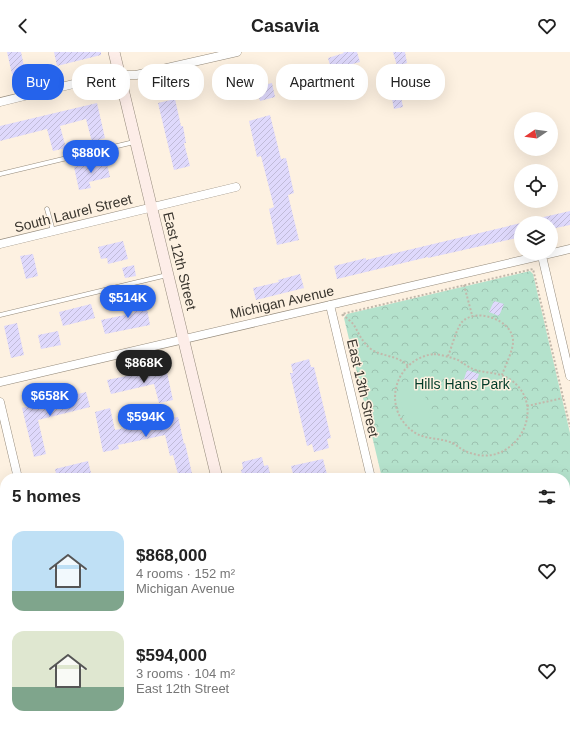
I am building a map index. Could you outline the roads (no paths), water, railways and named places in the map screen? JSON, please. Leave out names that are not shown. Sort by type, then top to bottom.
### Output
[{"type":"street","name":"East 12th Street","points":[[114,52],[117,64]]},
{"type":"street","points":[[130,75],[237,52]]},
{"type":"street","points":[[0,102],[72,84]]},
{"type":"street","name":"East 12th Street","points":[[125,100],[216,473]]},
{"type":"street","name":"South Laurel Street","points":[[0,244],[236,187]]},
{"type":"street","name":"Michigan Avenue","points":[[558,252],[570,249]]},
{"type":"street","name":"Michigan Avenue","points":[[0,382],[525,260]]},
{"type":"street","points":[[543,260],[570,376]]},
{"type":"street","name":"East 13th Street","points":[[330,305],[370,473]]},
{"type":"street","points":[[0,402],[17,473]]},
{"type":"lane","points":[[0,174],[135,142]]},
{"type":"lane","points":[[47,209],[53,231]]},
{"type":"lane","points":[[0,315],[168,275]]},
{"type":"park label","name":"Hills Hans Park","points":[[462,384]]}]
